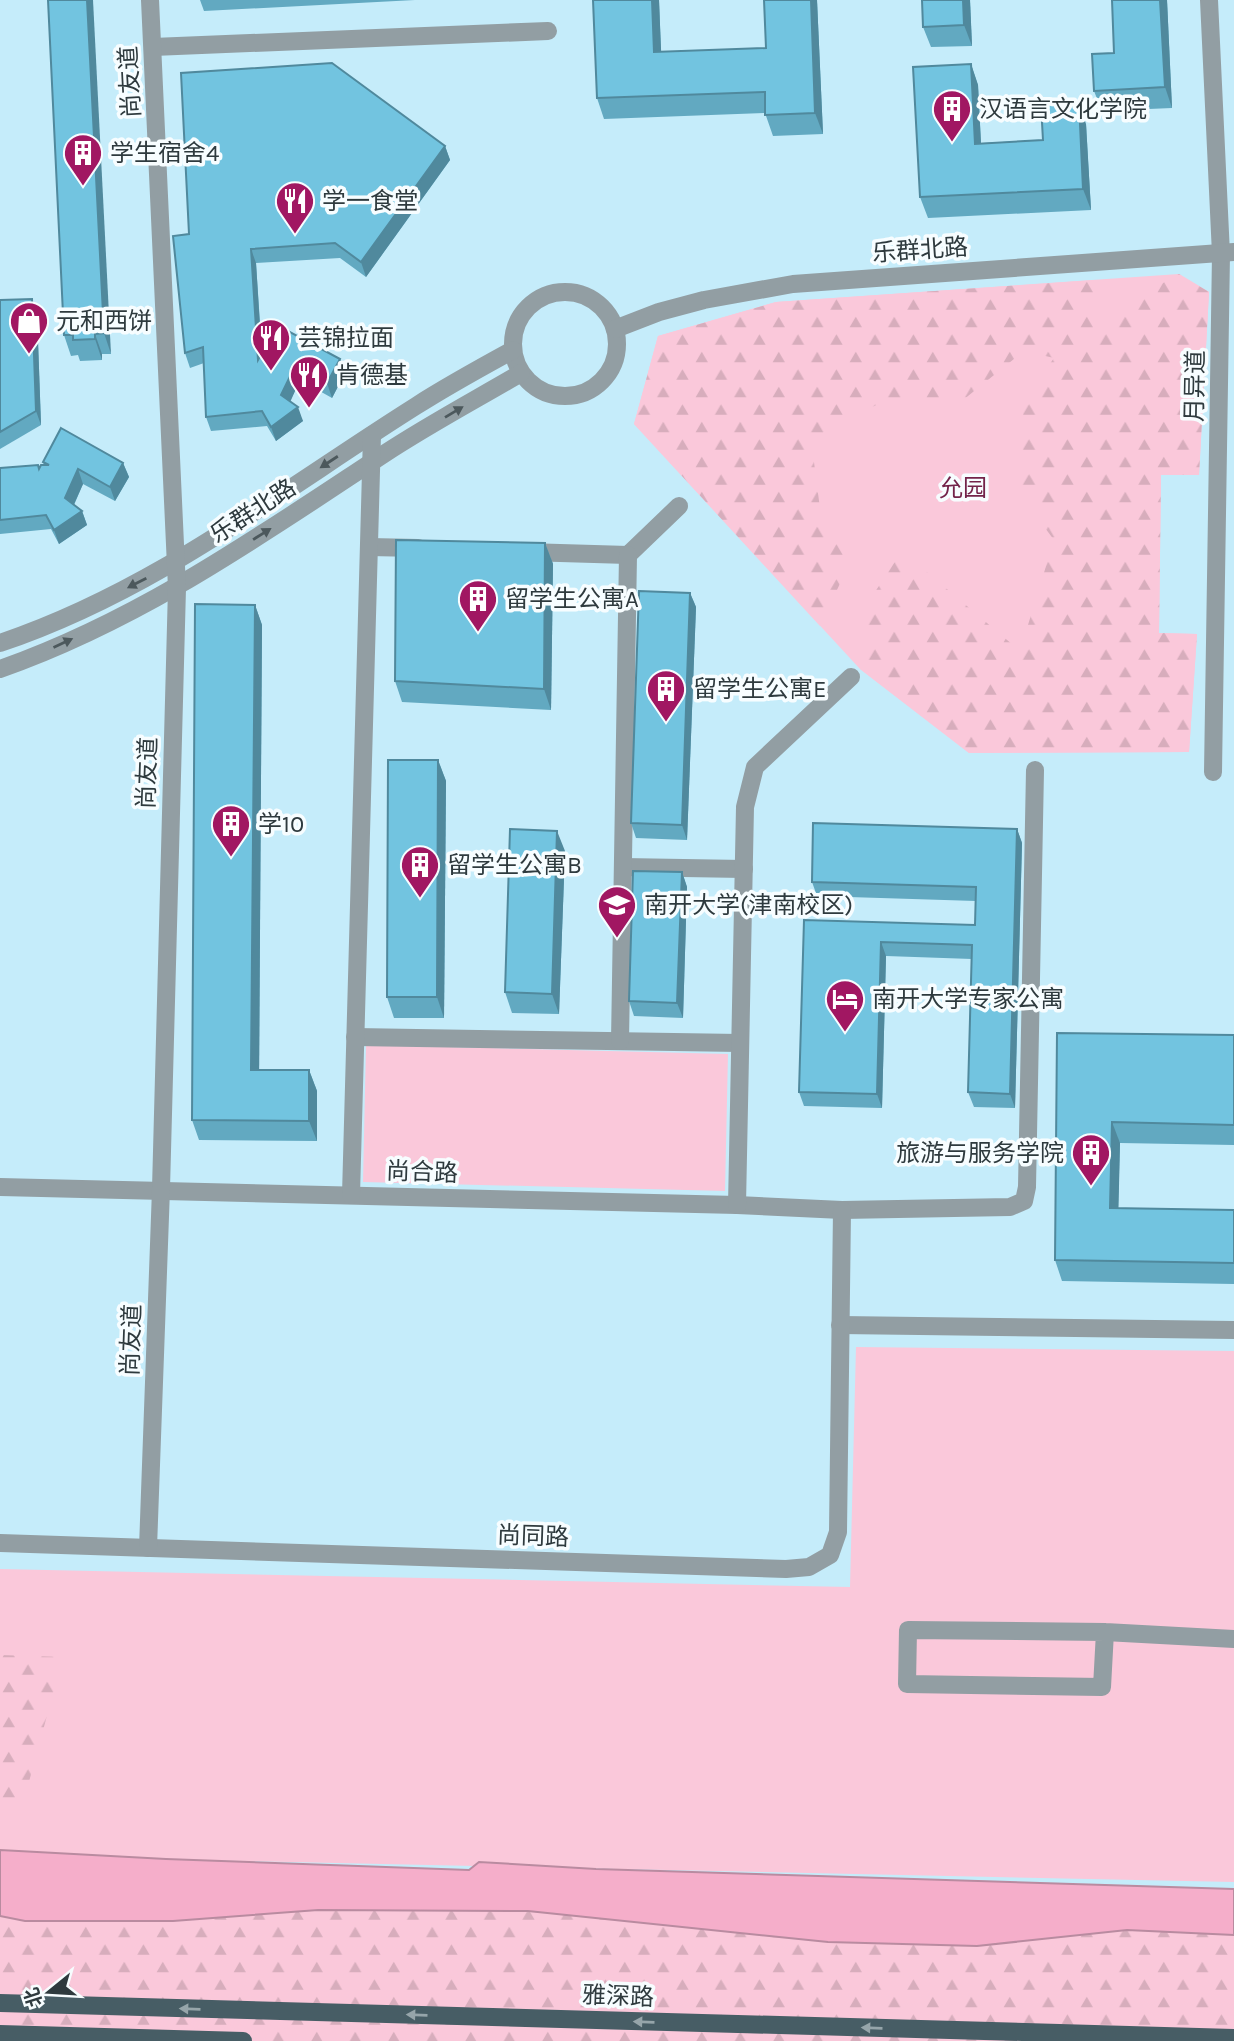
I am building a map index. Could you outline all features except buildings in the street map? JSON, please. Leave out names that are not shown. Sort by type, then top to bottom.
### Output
[{"type":"main road","name":"雅深路","points":[[0,2003],[1234,2038]]},
{"type":"main road","points":[[0,2034],[243,2041]]},
{"type":"street","name":"尚友道","points":[[148,1548],[161,1189],[177,588],[150,0]]},
{"type":"street","name":"月异道","points":[[1209,0],[1227,253],[1213,772]]},
{"type":"street","points":[[153,47],[548,31]]},
{"type":"street","name":"乐群北路","points":[[615,329],[659,312],[704,300],[793,284],[1227,253]]},
{"type":"street","points":[[559,292],[580,294],[600,305],[610,316],[615,329],[617,351],[610,372],[600,384],[588,392],[573,396],[544,392],[531,384],[521,373],[513,349],[519,318],[529,305],[543,296],[559,292]]},
{"type":"street","name":"乐群北路","points":[[0,643],[46,627],[175,563],[418,404],[513,349]]},
{"type":"street","name":"乐群北路","points":[[0,669],[30,659],[177,588],[371,462],[521,373]]},
{"type":"street","points":[[351,1195],[372,435]]},
{"type":"street","points":[[620,1041],[628,555],[678,506]]},
{"type":"street","points":[[369,547],[437,549]]},
{"type":"street","points":[[505,551],[628,555]]},
{"type":"street","points":[[737,1205],[745,807],[755,767],[851,677]]},
{"type":"street","name":"尚合路","points":[[0,1187],[161,1189],[842,1210],[1010,1207],[1024,1201],[1028,1176],[1035,770]]},
{"type":"street","points":[[623,867],[744,869]]},
{"type":"street","points":[[355,1037],[740,1043]]},
{"type":"street","name":"尚同路","points":[[0,1543],[786,1569],[809,1567],[830,1555],[838,1532],[842,1210]]},
{"type":"street","points":[[840,1325],[1234,1331]]},
{"type":"street","points":[[1105,1632],[1102,1687],[906,1684],[908,1630],[1105,1632],[1234,1639]]},
{"type":"shaded area","name":"南开大学(津南校区)","points":[[0,0],[1234,0],[1234,1921],[0,1878]]},
{"type":"shaded area","points":[[0,1850],[469,1870],[479,1862],[596,1869],[1234,1889],[1234,1935],[1127,1930],[977,1946],[828,1942],[528,1911],[318,1910],[173,1921],[25,1921],[0,1916]]},
{"type":"green space","name":"允园","points":[[1179,274],[1209,292],[1199,475],[1161,475],[1159,633],[1197,634],[1189,752],[969,753],[860,669],[634,424],[658,336],[776,302]]},
{"type":"green space","name":"允园","points":[[1179,274],[1209,292],[1199,475],[1161,475],[1159,633],[1197,634],[1189,752],[969,753],[860,669],[869,601],[902,551],[1020,651],[1054,540],[1022,497],[1023,402],[1054,358],[1024,351],[963,400],[886,400],[811,439],[822,524],[852,558],[820,626],[634,424],[658,336],[776,302],[1095,280],[1100,318]]},
{"type":"green space","points":[[366,1045],[728,1054],[725,1191],[363,1182]]},
{"type":"green space","points":[[856,1347],[1234,1351],[1234,1882],[0,1856],[0,1569],[850,1587]]},
{"type":"green space","points":[[0,1655],[63,1657],[24,1800],[0,1803]]},
{"type":"green space","points":[[0,1883],[1234,1922],[1234,2041],[0,2041]]},
{"type":"place","name":"汉语言文化学院","points":[[952,143]]},
{"type":"place","name":"学生宿舍4","points":[[83,187]]},
{"type":"place","name":"学一食堂","points":[[295,235]]},
{"type":"place","name":"元和西饼","points":[[29,355]]},
{"type":"place","name":"芸锦拉面","points":[[271,372]]},
{"type":"place","name":"肯德基","points":[[309,409]]},
{"type":"place","name":"留学生公寓A","points":[[478,633]]},
{"type":"place","name":"留学生公寓E","points":[[666,723]]},
{"type":"place","name":"学10","points":[[231,858]]},
{"type":"place","name":"留学生公寓B","points":[[420,899]]},
{"type":"place","name":"南开大学(津南校区)","points":[[617,939]]},
{"type":"place","name":"南开大学专家公寓","points":[[845,1033]]},
{"type":"place","name":"旅游与服务学院","points":[[1091,1187]]}]
